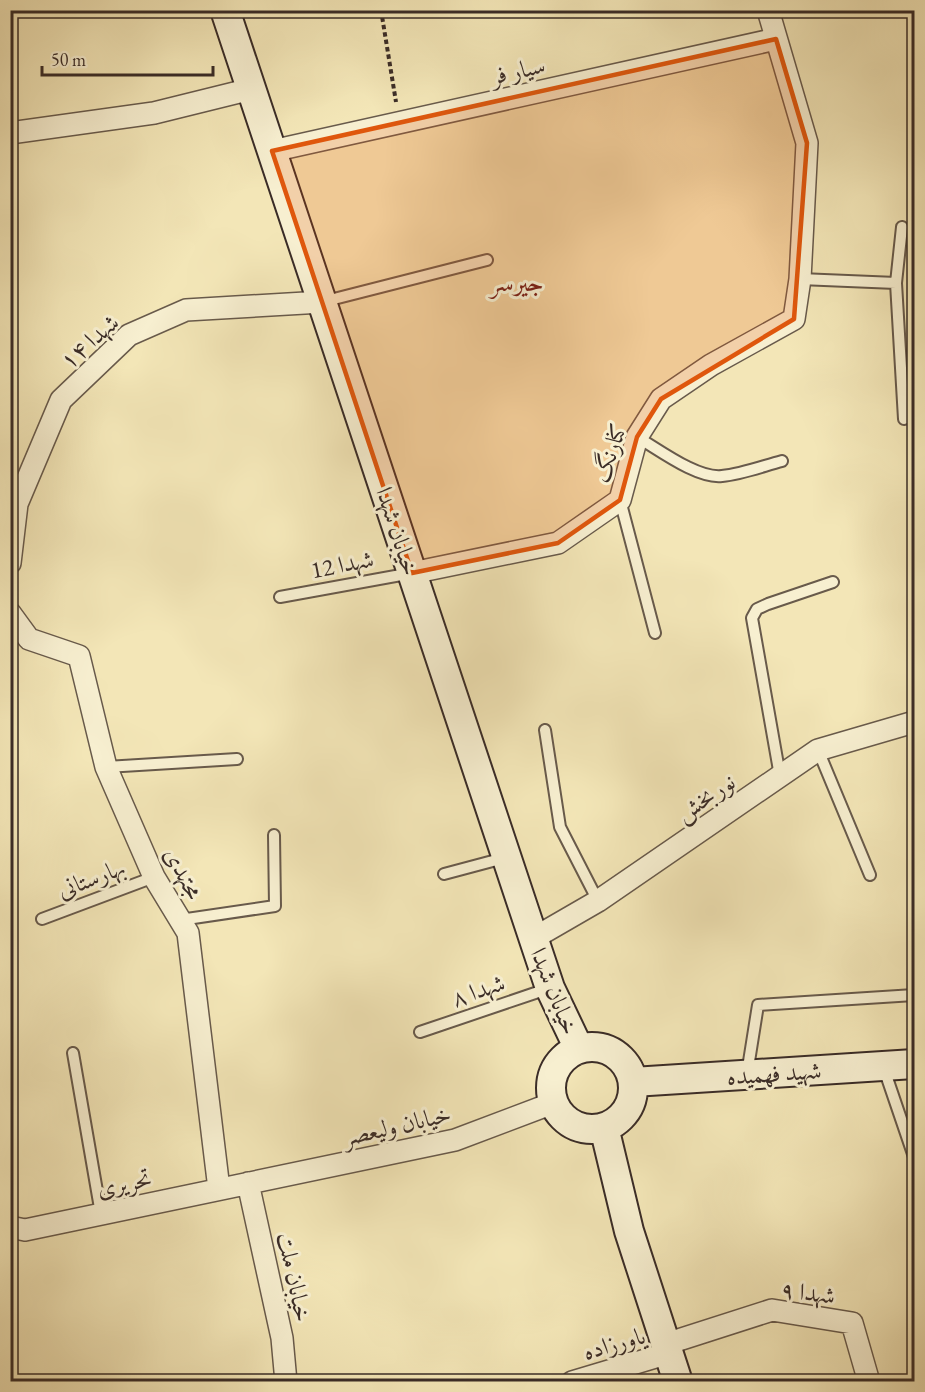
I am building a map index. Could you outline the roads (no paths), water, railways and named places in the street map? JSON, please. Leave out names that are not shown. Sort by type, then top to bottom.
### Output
[{"type":"main road","name":"خیابان شهدا","points":[[225,10],[550,988],[579,1049]]},
{"type":"main road","points":[[591,1047],[603,1048],[614,1053],[623,1061],[633,1082],[633,1094],[623,1115],[604,1127],[592,1129],[569,1122],[560,1114],[550,1090],[552,1077],[558,1065],[567,1055],[579,1049],[591,1047]]},
{"type":"main road","name":"شهید فهمیده","points":[[633,1082],[915,1064]]},
{"type":"main road","points":[[604,1127],[629,1231],[678,1382]]},
{"type":"street","points":[[768,10],[807,143],[800,279]]},
{"type":"street","name":"سیار فر","points":[[272,151],[776,39]]},
{"type":"street","points":[[10,133],[154,113],[251,89]]},
{"type":"street","name":"کنارنگ","points":[[412,573],[558,543],[620,500],[637,436],[661,399],[711,365],[794,319],[800,279]]},
{"type":"street","name":"شهدا ۱۴","points":[[11,554],[14,500],[61,400],[129,335],[186,310],[322,302]]},
{"type":"street","name":"مجتهدی","points":[[14,624],[29,639],[79,656],[106,767],[154,877],[188,933],[219,1190]]},
{"type":"street","name":"نوربخش","points":[[534,938],[598,901],[818,750],[915,722]]},
{"type":"street","name":"خیابان ولیعصر","points":[[248,1183],[456,1140],[554,1103]]},
{"type":"street","name":"تحریری","points":[[10,1227],[25,1230],[248,1183]]},
{"type":"street","name":"خیابان ملت","points":[[248,1183],[282,1338],[286,1382]]},
{"type":"street","name":"شهدا ۹","points":[[668,1349],[772,1310],[852,1323],[869,1382]]},
{"type":"street","name":"یاورزاده","points":[[572,1382],[668,1349]]},
{"type":"lane","points":[[902,227],[896,283],[904,419]]},
{"type":"lane","points":[[322,302],[487,260]]},
{"type":"lane","points":[[800,279],[896,283]]},
{"type":"lane","points":[[637,436],[684,465],[721,477],[782,461]]},
{"type":"lane","points":[[620,500],[656,633]]},
{"type":"lane","name":"شهدا 12","points":[[280,597],[412,573]]},
{"type":"lane","points":[[780,776],[752,618],[757,609],[768,604],[833,582]]},
{"type":"lane","points":[[545,730],[560,827],[598,901]]},
{"type":"lane","points":[[818,750],[870,875]]},
{"type":"lane","points":[[106,767],[237,759]]},
{"type":"lane","points":[[180,920],[274,906],[274,835]]},
{"type":"lane","points":[[444,874],[507,857]]},
{"type":"lane","name":"بهارستانی","points":[[42,919],[154,877]]},
{"type":"lane","name":"شهدا ۸","points":[[420,1032],[550,988]]},
{"type":"lane","points":[[747,1075],[758,1005],[915,995]]},
{"type":"lane","points":[[73,1053],[101,1214]]},
{"type":"lane","points":[[883,1066],[915,1157]]},
{"type":"district","name":"جیرسر","points":[[517,282]]}]
